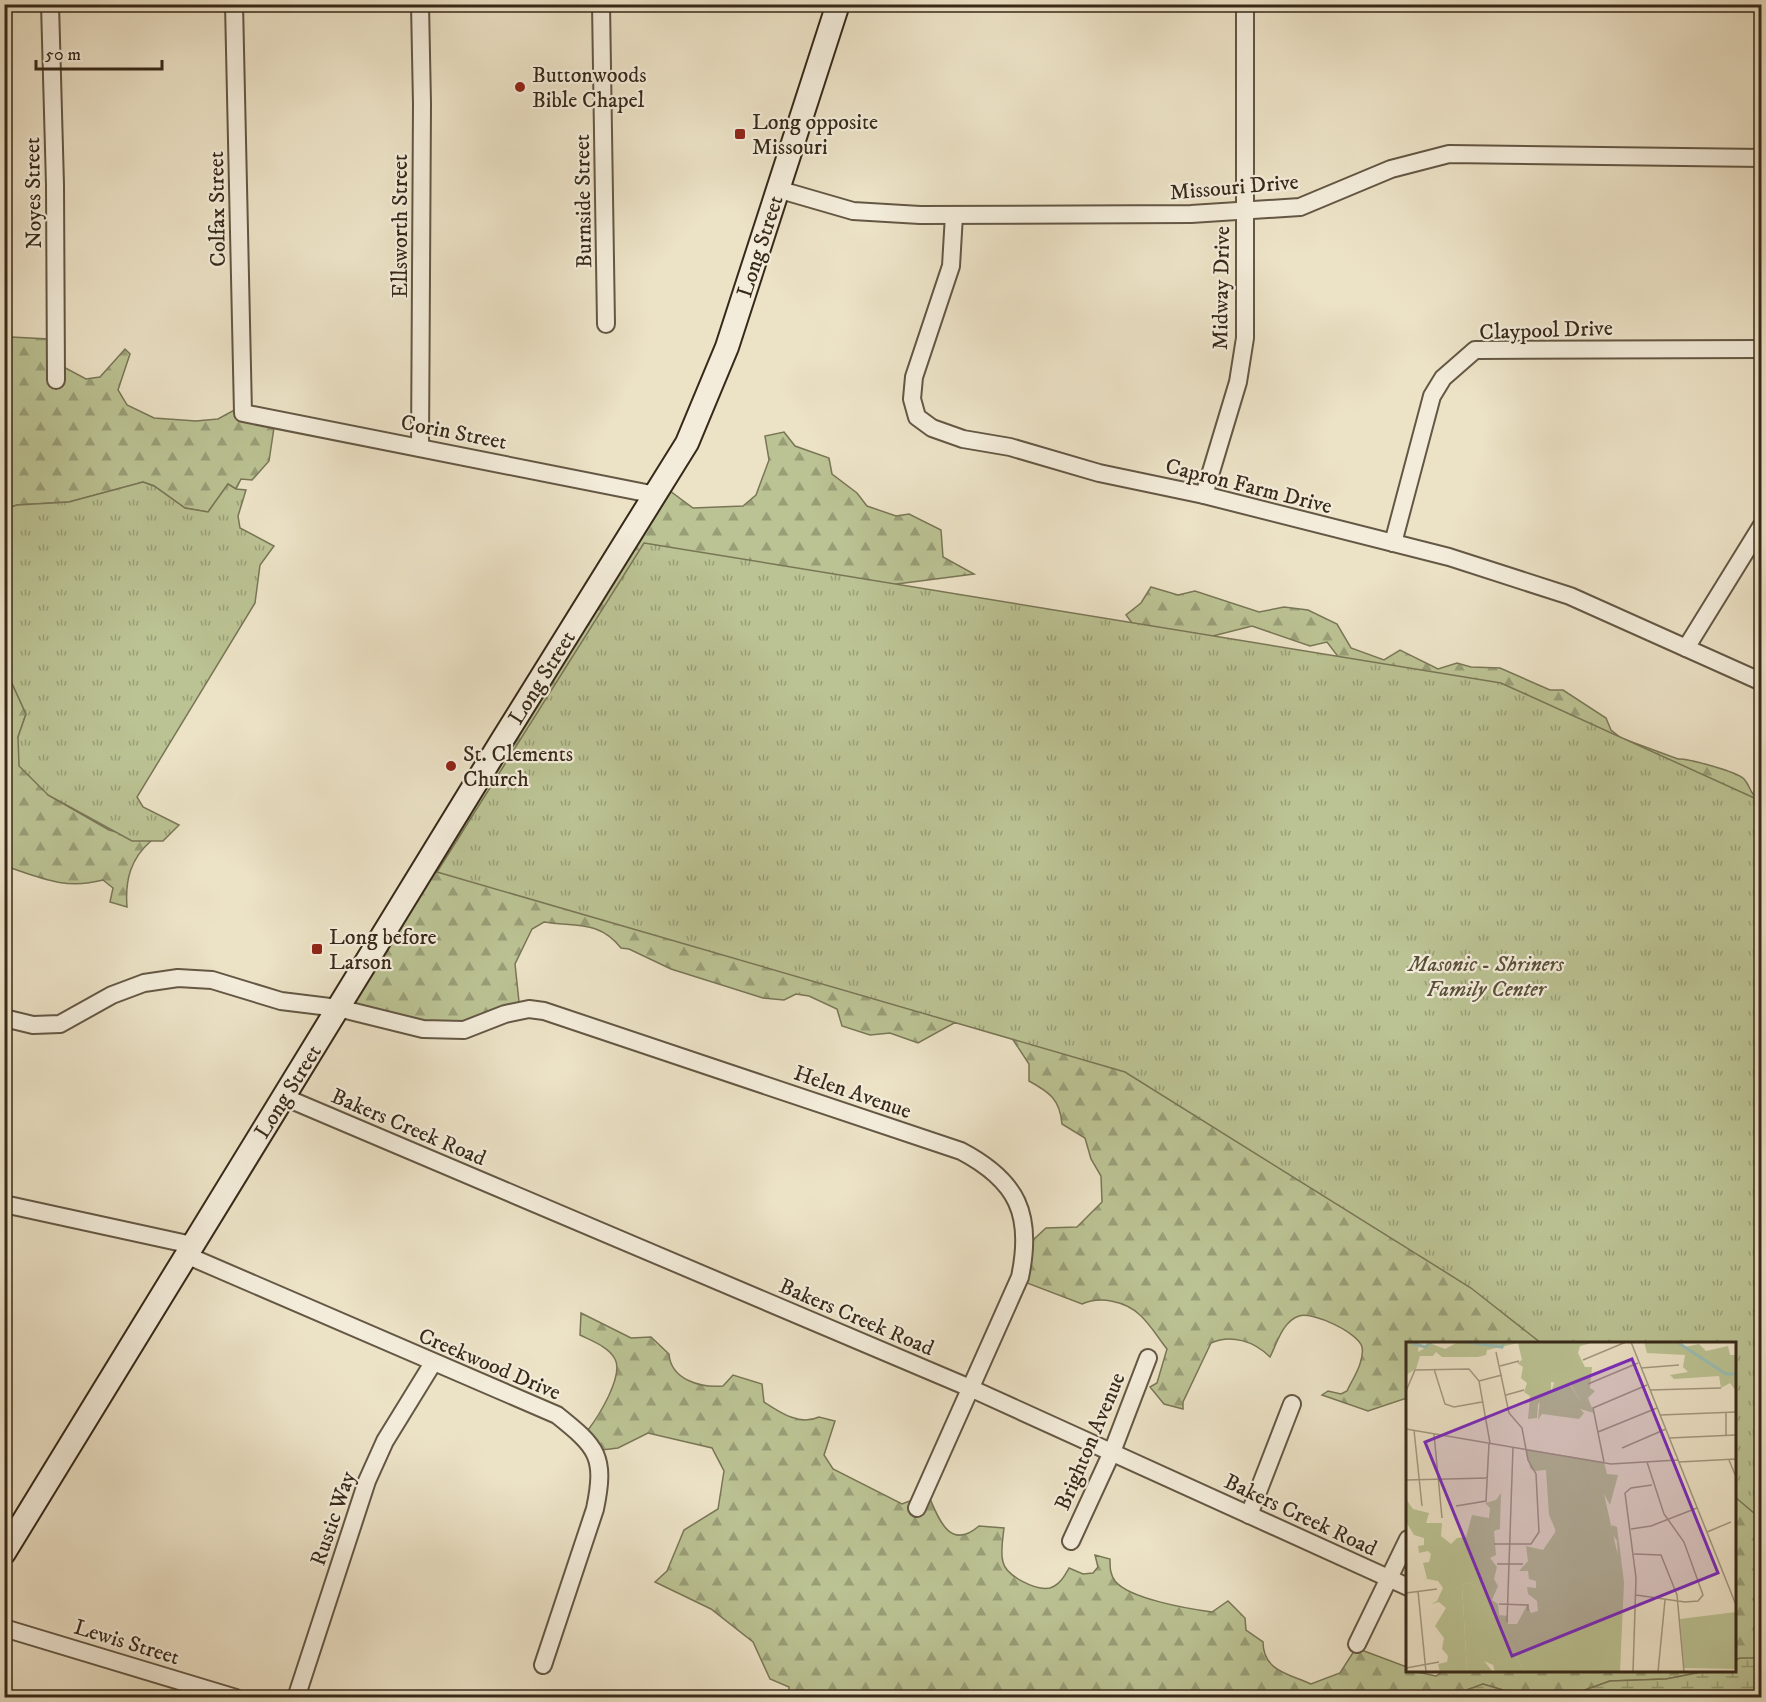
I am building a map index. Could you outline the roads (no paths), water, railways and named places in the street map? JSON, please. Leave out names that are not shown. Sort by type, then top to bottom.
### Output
[{"type":"street","name":"Noyes Street","points":[[50,4],[55,185],[56,380]]},
{"type":"street","name":"Colfax Street","points":[[234,4],[243,413]]},
{"type":"street","name":"Ellsworth Street","points":[[420,4],[422,104],[420,448]]},
{"type":"street","name":"Burnside Street","points":[[601,4],[606,324]]},
{"type":"street","name":"Long Street","points":[[4,1553],[687,443],[727,347],[838,4]]},
{"type":"street","name":"Midway Drive","points":[[1204,495],[1238,382],[1245,338],[1245,4]]},
{"type":"street","name":"Missouri Drive","points":[[777,189],[853,211],[954,215],[1244,212],[1300,207],[1391,169],[1449,154],[1761,158]]},
{"type":"street","name":"Capron Farm Drive","points":[[954,215],[951,266],[914,377],[912,399],[918,417],[932,428],[963,439],[1010,447],[1099,473],[1204,495],[1449,557],[1570,596],[1761,682]]},
{"type":"street","name":"Claypool Drive","points":[[1393,543],[1432,396],[1443,378],[1475,350],[1761,349]]},
{"type":"street","name":"Corin Street","points":[[243,413],[656,495]]},
{"type":"street","points":[[1686,648],[1761,525]]},
{"type":"street","name":"Helen Avenue","points":[[4,1018],[33,1025],[60,1024],[112,995],[144,983],[178,978],[212,980],[281,1001],[338,1008],[423,1029],[464,1030],[506,1014],[529,1009],[544,1011],[961,1151],[984,1163],[1003,1180],[1015,1197],[1024,1218],[1026,1247],[1020,1277],[917,1508]]},
{"type":"street","name":"Bakers Creek Road","points":[[284,1097],[970,1388],[1406,1587]]},
{"type":"street","name":"Creekwood Drive","points":[[4,1204],[189,1250],[433,1363],[557,1415],[589,1440],[598,1463],[600,1486],[595,1509],[543,1665]]},
{"type":"street","name":"Brighton Avenue","points":[[1071,1541],[1112,1452],[1148,1358]]},
{"type":"street","name":"Rustic Way","points":[[296,1698],[367,1481],[385,1441],[433,1363]]},
{"type":"street","points":[[1249,1515],[1292,1404]]},
{"type":"street","points":[[1357,1644],[1406,1541]]},
{"type":"street","name":"Lewis Street","points":[[4,1628],[236,1698]]},
{"type":"place","name":"Buttonwoods Bible Chapel","points":[[520,87]]},
{"type":"place","name":"Long opposite Missouri","points":[[740,134]]},
{"type":"place","name":"St. Clements Church","points":[[451,766]]},
{"type":"place","name":"Long before Larson","points":[[317,949]]},
{"type":"park label","name":"Masonic - Shriners Family Center","points":[[1486,976]]}]
